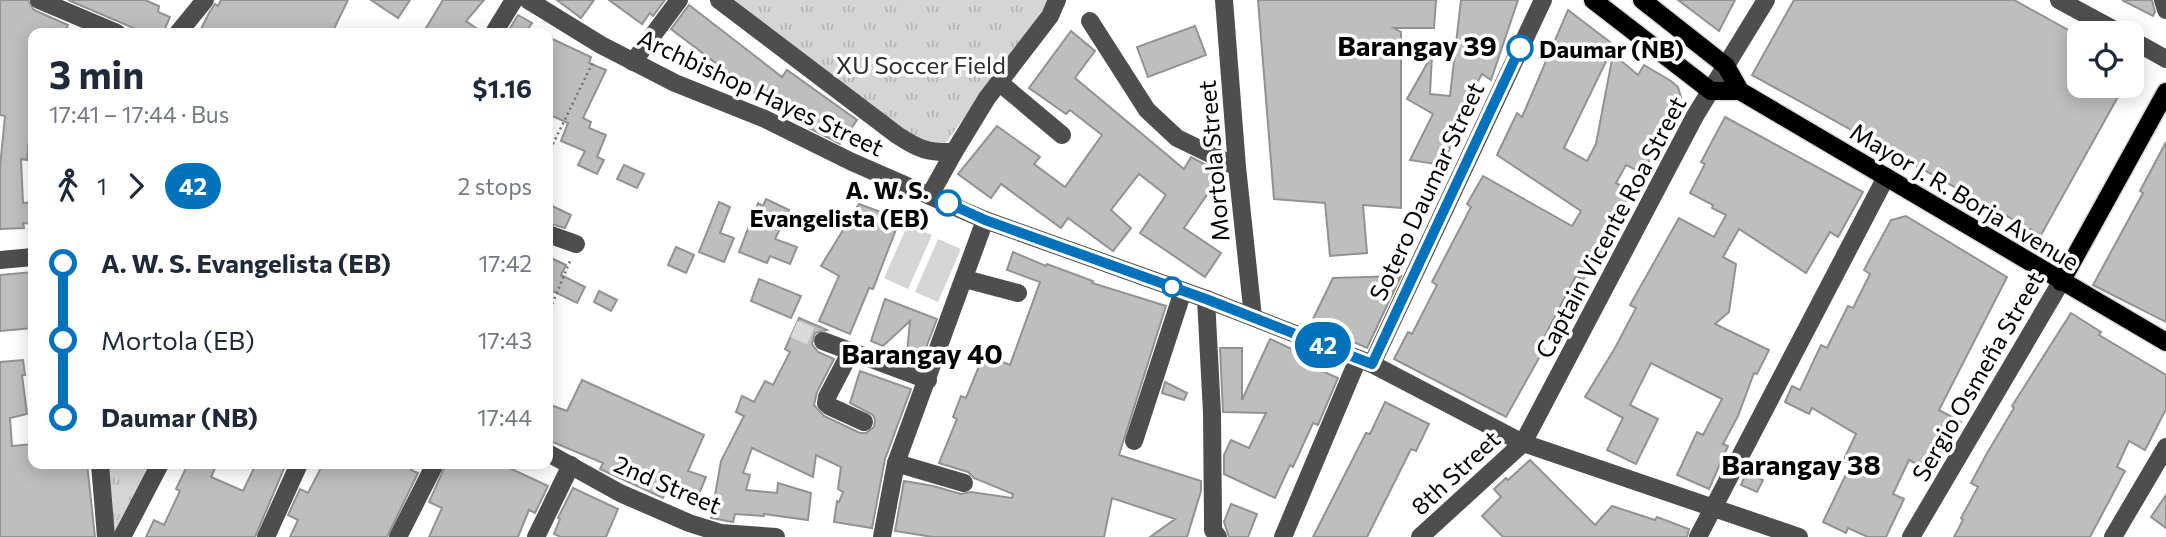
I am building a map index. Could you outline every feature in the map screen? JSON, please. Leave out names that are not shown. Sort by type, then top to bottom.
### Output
[{"type":"main road","points":[[1593,0],[1711,91],[1740,91],[1726,65],[1642,0]]},
{"type":"main road","name":"Mayor J. R. Borja Avenue","points":[[1740,91],[2166,342]]},
{"type":"main road","name":"Sergio Osmeña Street","points":[[2061,282],[2166,92]]},
{"type":"street","points":[[39,0],[105,28]]},
{"type":"street","points":[[182,28],[205,0]]},
{"type":"street","points":[[497,28],[514,0]]},
{"type":"street","name":"Archbishop Hayes Street","points":[[528,0],[601,46],[675,83],[765,119],[852,162],[985,220],[1206,299],[1365,361],[1522,443],[1799,537]]},
{"type":"street","points":[[633,62],[679,0]]},
{"type":"street","points":[[719,0],[910,143],[923,151],[954,152]]},
{"type":"street","points":[[930,195],[987,97],[1050,16],[1057,0]]},
{"type":"street","name":"Mortola Street","points":[[1224,0],[1237,167],[1253,317]]},
{"type":"street","name":"Sotero Daumar Street","points":[[1283,537],[1365,361],[1543,0]]},
{"type":"street","name":"Captain Vicente Roa Street","points":[[1522,443],[1695,116],[1766,0]]},
{"type":"street","points":[[2059,0],[2098,21]]},
{"type":"street","points":[[2163,0],[2166,10]]},
{"type":"street","points":[[1090,21],[1147,110],[1177,138],[1237,167]]},
{"type":"street","points":[[2144,47],[2166,59]]},
{"type":"street","points":[[1000,83],[1062,135]]},
{"type":"street","points":[[1698,537],[1886,177]]},
{"type":"street","points":[[882,537],[896,463],[985,220]]},
{"type":"street","points":[[553,236],[576,244]]},
{"type":"street","points":[[0,260],[28,257]]},
{"type":"street","points":[[965,279],[1018,293]]},
{"type":"street","name":"Sergio Osmeña Street","points":[[1912,537],[2061,282]]},
{"type":"street","points":[[1134,441],[1183,291]]},
{"type":"street","points":[[1206,299],[1212,413],[1213,530],[1218,537]]},
{"type":"street","points":[[823,341],[928,380]]},
{"type":"street","points":[[850,353],[826,403],[864,422]]},
{"type":"street","name":"8th Street","points":[[1420,537],[1522,443]]},
{"type":"street","points":[[2113,537],[2166,447]]},
{"type":"street","name":"2nd Street","points":[[553,456],[620,493],[689,523],[721,533],[776,537]]},
{"type":"street","points":[[896,463],[964,483]]},
{"type":"street","points":[[536,537],[570,465]]},
{"type":"street","points":[[100,469],[106,537]]},
{"type":"street","points":[[122,537],[157,469]]},
{"type":"street","points":[[266,537],[297,469]]},
{"type":"street","points":[[398,537],[432,469]]},
{"type":"path","points":[[553,144],[601,46]]},
{"type":"path","points":[[553,302],[576,244]]},
{"type":"green space","name":"XU Soccer Field","points":[[728,0],[1050,0],[942,148],[927,150]]},
{"type":"green space","points":[[908,224],[932,235],[908,289],[884,278]]},
{"type":"green space","points":[[938,239],[961,249],[938,302],[915,292]]},
{"type":"green space","points":[[106,469],[152,469],[114,537]]},
{"type":"building","points":[[0,0],[28,0],[34,10],[68,25],[66,28],[28,28],[28,150],[27,160],[21,159],[23,203],[28,202],[28,224],[23,223],[24,228],[0,229],[0,167],[5,116],[0,115]]},
{"type":"building","points":[[68,0],[145,0],[159,6],[158,12],[170,17],[165,28],[133,28]]},
{"type":"building","points":[[221,0],[348,0],[334,28],[202,28],[215,4],[218,6]]},
{"type":"building","points":[[371,0],[410,0],[398,18]]},
{"type":"building","points":[[443,0],[484,0],[466,21],[476,28],[426,28]]},
{"type":"building","points":[[557,0],[594,0],[581,18]]},
{"type":"building","points":[[609,0],[665,0],[653,16],[650,13],[642,24]]},
{"type":"building","points":[[1258,0],[1436,0],[1434,28],[1394,28],[1401,32],[1401,208],[1363,205],[1367,253],[1330,256],[1325,203],[1274,199]]},
{"type":"building","points":[[1461,0],[1518,0],[1491,80],[1482,74],[1446,138],[1453,142],[1442,165],[1410,160],[1433,114],[1407,99],[1432,55],[1430,94],[1450,96]]},
{"type":"building","points":[[1678,0],[1735,0],[1719,31]]},
{"type":"building","points":[[1794,0],[2014,0],[2067,29],[2067,98],[2117,98],[2041,235],[1752,75]]},
{"type":"building","points":[[2122,0],[2152,0],[2155,12],[2153,16]]},
{"type":"building","points":[[689,5],[782,77],[787,70],[857,120],[840,144],[805,126],[759,96],[671,29]]},
{"type":"building","points":[[1568,10],[1614,45],[1564,148],[1587,161],[1596,144],[1613,54],[1638,75],[1644,65],[1671,81],[1678,87],[1681,97],[1643,173],[1626,165],[1616,183],[1631,191],[1601,249],[1603,250],[1583,280],[1576,276],[1539,347],[1544,349],[1506,417],[1394,359],[1408,332],[1412,334],[1437,285],[1432,282],[1471,207],[1467,204],[1483,176],[1572,226],[1581,211],[1497,155],[1517,113],[1522,117]]},
{"type":"building","points":[[518,15],[532,23],[528,28],[510,28]]},
{"type":"building","points":[[1195,26],[1206,55],[1148,77],[1137,47]]},
{"type":"building","points":[[1071,31],[1095,51],[1075,78],[1184,169],[1191,157],[1222,173],[1184,228],[1221,253],[1205,277],[1140,233],[1166,195],[1139,174],[1111,210],[1131,228],[1113,251],[1068,218],[1061,228],[1001,184],[991,198],[958,174],[997,126],[1040,157],[1034,164],[1065,187],[1102,135],[1070,110],[1066,114],[1029,88]]},
{"type":"building","points":[[553,39],[591,57],[589,63],[606,70],[583,118],[591,122],[589,128],[606,135],[597,157],[604,160],[597,174],[578,165],[585,151],[561,141],[568,123],[553,116]]},
{"type":"building","points":[[1725,117],[1863,192],[1838,237],[1830,232],[1806,273],[1739,229],[1723,257],[1736,264],[1729,312],[1715,324],[1769,350],[1757,374],[1754,373],[1738,416],[1723,444],[1728,446],[1709,489],[1677,475],[1697,432],[1703,435],[1722,399],[1651,363],[1630,405],[1658,419],[1636,464],[1607,450],[1623,418],[1585,397],[1615,348],[1636,308],[1630,305],[1679,218],[1714,237],[1726,215],[1690,193],[1705,164],[1701,162]]},
{"type":"building","points":[[2166,142],[2166,322],[2093,285],[2143,193],[2140,191]]},
{"type":"building","points":[[624,165],[644,174],[637,188],[617,179]]},
{"type":"building","points":[[766,199],[789,210],[775,239],[797,247],[790,264],[770,256],[767,263],[739,252],[758,203],[763,206]]},
{"type":"building","points":[[719,202],[730,207],[720,233],[734,238],[724,262],[699,252]]},
{"type":"building","points":[[859,204],[900,219],[873,289],[869,288],[850,334],[819,321],[839,276],[821,266]]},
{"type":"building","points":[[553,206],[571,215],[565,228],[553,224]]},
{"type":"building","points":[[1906,216],[2007,277],[1939,410],[1961,422],[1933,473],[1909,460],[1893,494],[1904,499],[1886,537],[1868,537],[1848,528],[1846,533],[1823,522],[1851,464],[1843,461],[1856,434],[1812,408],[1809,414],[1785,402],[1792,386],[1800,390],[1821,345],[1827,348],[1848,306],[1853,308],[1870,274],[1864,270],[1891,220]]},
{"type":"building","points":[[676,247],[694,255],[686,273],[668,265]]},
{"type":"building","points":[[1013,252],[1093,281],[1092,283],[1166,306],[1119,455],[1201,481],[1201,491],[1187,537],[1150,537],[1175,519],[1112,498],[1104,537],[933,537],[895,531],[904,481],[961,494],[971,492],[1012,498],[1013,494],[974,478],[968,472],[939,463],[957,419],[953,417],[961,396],[966,398],[984,354],[1010,365],[1040,282],[1007,270]]},
{"type":"building","points":[[553,259],[566,265],[561,275],[585,287],[577,303],[553,291]]},
{"type":"building","points":[[28,272],[28,328],[0,331],[0,275]]},
{"type":"building","points":[[1401,276],[1367,348],[1311,323],[1333,278]]},
{"type":"building","points":[[759,279],[801,296],[791,318],[751,301]]},
{"type":"building","points":[[599,291],[617,300],[611,311],[594,302]]},
{"type":"building","points":[[885,299],[937,319],[921,361],[907,354],[910,321],[883,346],[871,341]]},
{"type":"building","points":[[2071,313],[2101,332],[2099,335],[2166,375],[2166,409],[2145,450],[2129,441],[2117,467],[2125,471],[2090,537],[1954,537],[1978,487],[1971,483],[2014,408],[2012,406]]},
{"type":"building","points":[[799,318],[827,330],[815,333],[812,344],[818,352],[834,359],[817,392],[814,405],[824,416],[860,433],[866,433],[874,427],[873,415],[850,403],[860,371],[911,389],[885,459],[872,528],[834,522],[837,501],[839,502],[843,492],[838,489],[841,467],[816,455],[813,477],[752,448],[743,473],[750,475],[746,490],[777,493],[778,483],[811,493],[808,520],[764,514],[735,514],[733,522],[711,518],[721,461],[744,416],[736,412],[742,396],[754,402],[765,381],[773,385],[790,352],[785,349]]},
{"type":"building","points":[[1270,339],[1309,357],[1306,364],[1338,378],[1318,425],[1313,423],[1275,498],[1224,474],[1224,455],[1231,440],[1249,448],[1266,413],[1223,412],[1220,348],[1242,348],[1242,400]]},
{"type":"building","points":[[23,360],[25,375],[22,375],[27,414],[10,418],[12,446],[28,444],[28,469],[88,469],[95,537],[0,537],[0,362]]},
{"type":"building","points":[[582,380],[704,435],[688,471],[706,477],[698,496],[668,485],[663,498],[600,469],[603,463],[553,442],[553,406],[567,411]]},
{"type":"building","points":[[1165,382],[1187,393],[1184,400],[1162,393]]},
{"type":"building","points":[[1385,402],[1429,424],[1416,451],[1411,449],[1367,537],[1313,537],[1366,433],[1370,434]]},
{"type":"building","points":[[1530,460],[1595,525],[1612,506],[1655,520],[1657,517],[1689,529],[1687,537],[1503,537],[1482,516],[1501,497],[1494,489]]},
{"type":"building","points":[[186,469],[215,469],[211,477],[243,491],[254,469],[284,469],[255,537],[146,537],[154,520],[164,525],[180,491],[176,489]]},
{"type":"building","points":[[320,469],[412,469],[418,473],[387,537],[290,537],[298,520],[288,515],[300,489],[308,493]]},
{"type":"building","points":[[444,469],[512,469],[548,486],[535,513],[529,510],[518,537],[429,537],[442,508],[429,502]]},
{"type":"building","points":[[1746,473],[1763,480],[1757,492],[1741,485]]},
{"type":"building","points":[[573,488],[618,509],[606,537],[561,537],[554,534],[560,519],[558,518]]},
{"type":"building","points":[[2166,495],[2166,528],[2151,517]]},
{"type":"building","points":[[1231,504],[1257,514],[1248,537],[1229,537],[1224,522]]},
{"type":"tunnel","points":[[794,329],[823,341]]},
{"type":"bus line","name":"42","points":[[948,203],[985,220],[1206,299],[1372,364],[1520,48]]},
{"type":"place","name":"Daumar (NB)","points":[[1520,48]]},
{"type":"place","name":"A. W. S. Evangelista (EB)","points":[[948,203]]},
{"type":"district","name":"Barangay 39","points":[[1417,45]]},
{"type":"district","name":"Barangay 40","points":[[922,353]]},
{"type":"district","name":"Barangay 38","points":[[1801,464]]}]
